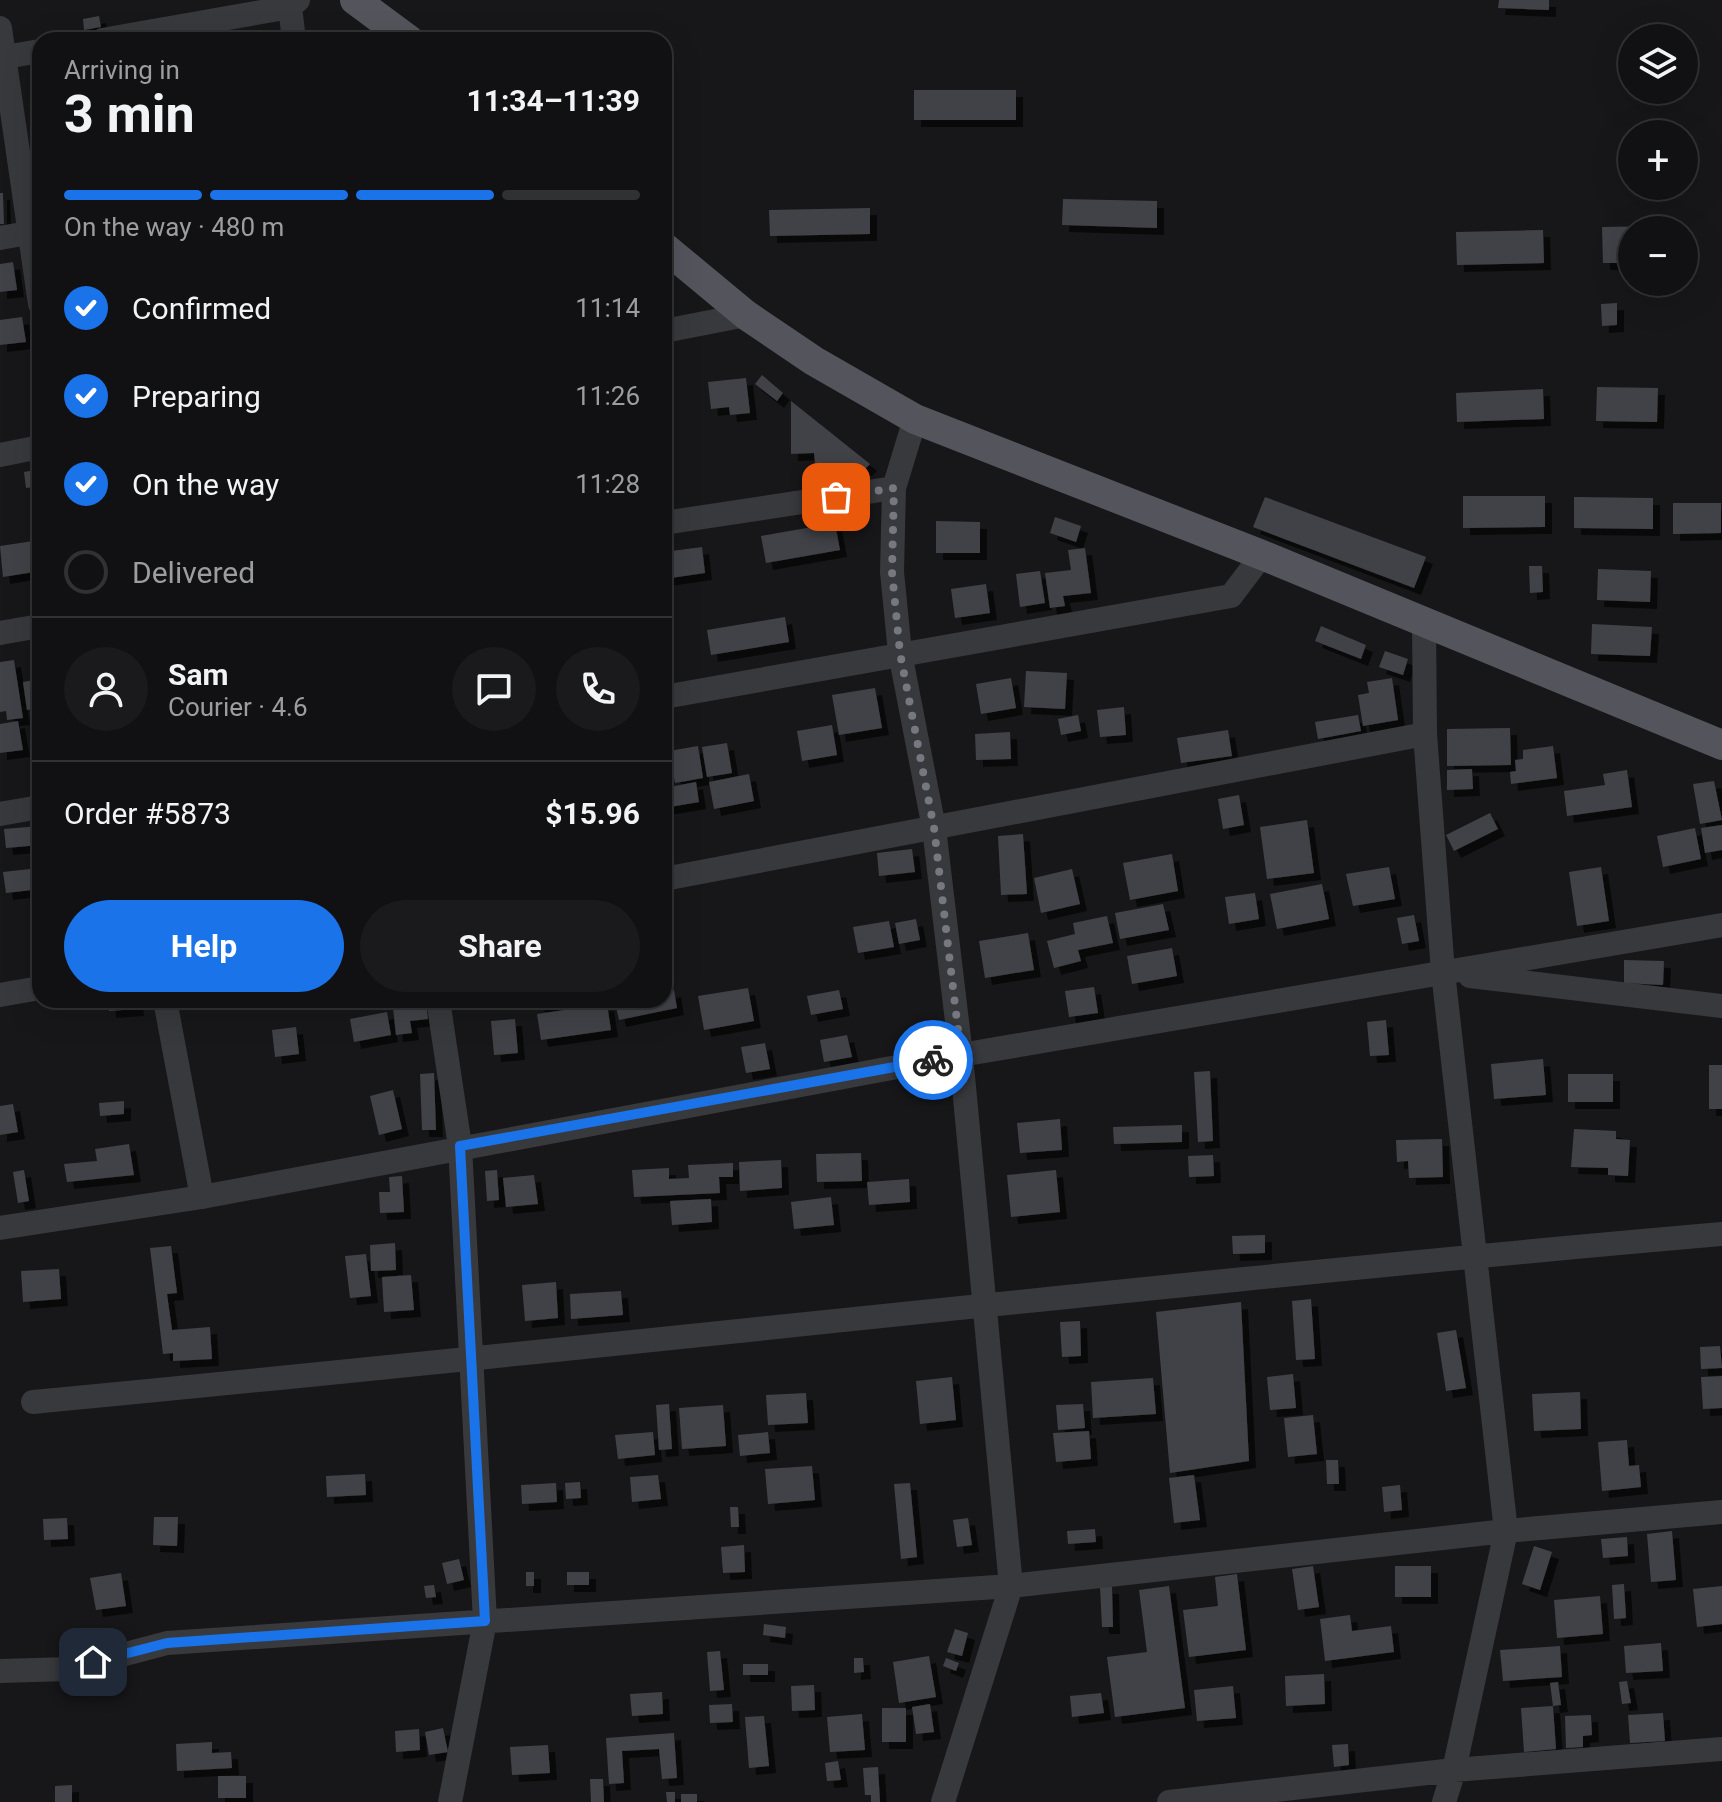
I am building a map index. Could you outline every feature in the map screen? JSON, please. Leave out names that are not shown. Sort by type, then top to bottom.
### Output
[{"type":"main road","points":[[355,0],[398,32]]},
{"type":"main road","points":[[672,254],[746,315],[814,361],[915,419],[1262,555],[1722,745]]},
{"type":"street","points":[[145,32],[294,4],[294,32]]},
{"type":"street","points":[[0,28],[2,58],[32,221]]},
{"type":"street","points":[[2,58],[32,52]]},
{"type":"street","points":[[0,238],[32,232]]},
{"type":"street","points":[[672,329],[746,315]]},
{"type":"street","points":[[915,419],[894,488],[892,572],[900,653],[934,828],[961,1055],[1011,1586],[943,1802]]},
{"type":"street","points":[[0,455],[32,449]]},
{"type":"street","points":[[672,522],[894,488]]},
{"type":"street","points":[[672,696],[1231,596],[1262,555]]},
{"type":"street","points":[[1424,621],[1425,734],[1443,972],[1506,1531],[1454,1770],[1444,1802]]},
{"type":"street","points":[[0,633],[32,627]]},
{"type":"street","points":[[672,877],[1425,734]]},
{"type":"street","points":[[0,814],[32,808]]},
{"type":"street","points":[[0,1228],[202,1197],[460,1146],[961,1055],[1722,925]]},
{"type":"street","points":[[1443,972],[1722,1006]]},
{"type":"street","points":[[0,995],[32,989]]},
{"type":"street","points":[[167,1008],[202,1197]]},
{"type":"street","points":[[439,1008],[460,1146],[485,1621],[450,1802]]},
{"type":"street","points":[[33,1402],[470,1361],[986,1304],[1722,1234]]},
{"type":"street","points":[[0,1671],[69,1669],[167,1643],[1011,1586],[1506,1531],[1722,1512]]},
{"type":"street","points":[[1169,1802],[1454,1770],[1722,1749]]},
{"type":"building","points":[[1499,0],[1549,0],[1549,10],[1498,8]]},
{"type":"building","points":[[99,16],[101,27],[84,30],[83,19]]},
{"type":"building","points":[[914,90],[1016,90],[1016,120],[914,120]]},
{"type":"building","points":[[0,193],[3,193],[4,224],[0,224]]},
{"type":"building","points":[[1063,199],[1157,201],[1157,228],[1062,225]]},
{"type":"building","points":[[870,208],[870,234],[770,236],[769,210]]},
{"type":"building","points":[[1602,227],[1618,227],[1618,263],[1603,263]]},
{"type":"building","points":[[1543,230],[1544,263],[1457,265],[1456,232]]},
{"type":"building","points":[[13,262],[17,290],[0,292],[0,264]]},
{"type":"building","points":[[1617,303],[1617,325],[1602,326],[1601,304]]},
{"type":"building","points":[[22,317],[26,342],[0,345],[0,320]]},
{"type":"building","points":[[762,375],[783,393],[777,401],[755,384]]},
{"type":"building","points":[[746,378],[750,413],[730,415],[729,407],[711,409],[708,382]]},
{"type":"building","points":[[1597,387],[1658,388],[1657,422],[1596,421]]},
{"type":"building","points":[[1543,389],[1544,419],[1457,422],[1456,393]]},
{"type":"building","points":[[791,401],[870,464],[865,469],[826,469],[825,463],[815,463],[814,453],[791,454]]},
{"type":"building","points":[[32,470],[32,487],[26,488],[24,472]]},
{"type":"building","points":[[1463,496],[1545,496],[1545,527],[1463,528]]},
{"type":"building","points":[[1265,497],[1426,557],[1414,588],[1253,527]]},
{"type":"building","points":[[1574,497],[1653,498],[1653,529],[1574,528]]},
{"type":"building","points":[[1673,503],[1721,503],[1721,533],[1673,534]]},
{"type":"building","points":[[1055,517],[1081,526],[1076,542],[1050,533]]},
{"type":"building","points":[[936,521],[980,522],[980,553],[936,553]]},
{"type":"building","points":[[835,523],[840,550],[766,563],[761,536]]},
{"type":"building","points":[[32,541],[32,572],[3,577],[0,546]]},
{"type":"building","points":[[702,547],[705,573],[672,578],[672,551]]},
{"type":"building","points":[[1085,548],[1091,593],[1063,596],[1065,606],[1050,608],[1045,573],[1071,570],[1068,550]]},
{"type":"building","points":[[1529,566],[1542,566],[1543,592],[1530,593]]},
{"type":"building","points":[[1598,569],[1651,571],[1650,602],[1597,600]]},
{"type":"building","points":[[1040,571],[1045,603],[1020,607],[1016,574]]},
{"type":"building","points":[[986,584],[990,613],[955,618],[951,589]]},
{"type":"building","points":[[785,617],[789,642],[711,655],[707,630]]},
{"type":"building","points":[[1592,624],[1652,627],[1650,656],[1591,654]]},
{"type":"building","points":[[1321,626],[1366,645],[1361,659],[1315,641]]},
{"type":"building","points":[[1385,651],[1408,659],[1403,675],[1379,667]]},
{"type":"building","points":[[14,660],[23,718],[7,720],[6,711],[0,712],[0,662]]},
{"type":"building","points":[[1026,671],[1067,673],[1065,709],[1024,707]]},
{"type":"building","points":[[1011,678],[1016,708],[981,714],[976,684]]},
{"type":"building","points":[[1392,678],[1398,720],[1363,726],[1358,695],[1369,693],[1367,682]]},
{"type":"building","points":[[32,680],[32,709],[27,710],[23,682]]},
{"type":"building","points":[[875,688],[882,728],[839,735],[832,695]]},
{"type":"building","points":[[1124,707],[1126,735],[1100,737],[1097,710]]},
{"type":"building","points":[[1078,715],[1081,731],[1061,735],[1058,719]]},
{"type":"building","points":[[1358,715],[1361,731],[1318,739],[1315,722]]},
{"type":"building","points":[[18,721],[23,750],[0,753],[0,724]]},
{"type":"building","points":[[832,725],[837,755],[802,761],[797,731]]},
{"type":"building","points":[[1510,728],[1511,765],[1447,766],[1447,729]]},
{"type":"building","points":[[1228,730],[1232,756],[1181,763],[1177,738]]},
{"type":"building","points":[[1010,732],[1011,759],[976,760],[975,734]]},
{"type":"building","points":[[727,743],[732,773],[707,777],[702,747]]},
{"type":"building","points":[[698,746],[703,778],[675,783],[672,750]]},
{"type":"building","points":[[1553,746],[1557,778],[1511,784],[1510,772],[1516,771],[1515,760],[1523,759],[1523,750]]},
{"type":"building","points":[[1472,769],[1473,789],[1447,790],[1447,770]]},
{"type":"building","points":[[1627,770],[1632,807],[1567,816],[1564,791],[1605,785],[1603,774]]},
{"type":"building","points":[[749,774],[754,801],[714,809],[709,782]]},
{"type":"building","points":[[1714,781],[1722,820],[1700,824],[1693,784]]},
{"type":"building","points":[[696,782],[699,802],[672,807],[672,786]]},
{"type":"building","points":[[1239,795],[1244,825],[1223,829],[1218,799]]},
{"type":"building","points":[[1490,813],[1498,829],[1454,851],[1446,835]]},
{"type":"building","points":[[1307,820],[1314,873],[1267,879],[1260,827]]},
{"type":"building","points":[[1722,825],[1722,850],[1705,853],[1701,828]]},
{"type":"building","points":[[32,827],[32,846],[6,848],[4,829]]},
{"type":"building","points":[[1695,828],[1701,859],[1663,867],[1657,836]]},
{"type":"building","points":[[1023,834],[1027,894],[1001,895],[998,836]]},
{"type":"building","points":[[912,849],[915,872],[879,876],[877,853]]},
{"type":"building","points":[[1172,854],[1178,891],[1130,900],[1123,863]]},
{"type":"building","points":[[1389,867],[1395,899],[1353,906],[1346,874]]},
{"type":"building","points":[[1601,867],[1609,921],[1577,926],[1569,872]]},
{"type":"building","points":[[30,869],[32,890],[6,893],[3,872]]},
{"type":"building","points":[[1072,869],[1080,904],[1041,913],[1034,878]]},
{"type":"building","points":[[1322,884],[1329,919],[1277,929],[1270,894]]},
{"type":"building","points":[[1255,893],[1259,919],[1229,924],[1225,897]]},
{"type":"building","points":[[1163,904],[1169,930],[1120,939],[1115,913]]},
{"type":"building","points":[[1414,915],[1419,941],[1402,944],[1397,918]]},
{"type":"building","points":[[1107,916],[1113,943],[1078,950],[1081,961],[1054,968],[1047,941],[1075,934],[1073,923]]},
{"type":"building","points":[[916,919],[920,940],[899,944],[895,923]]},
{"type":"building","points":[[889,921],[894,947],[858,953],[853,927]]},
{"type":"building","points":[[1028,933],[1034,970],[985,978],[979,941]]},
{"type":"building","points":[[1172,948],[1177,976],[1132,984],[1127,956]]},
{"type":"building","points":[[1624,960],[1664,961],[1663,985],[1624,983]]},
{"type":"building","points":[[1094,987],[1098,1013],[1069,1017],[1065,991]]},
{"type":"building","points":[[748,988],[754,1021],[704,1030],[698,996]]},
{"type":"building","points":[[672,990],[677,1008],[619,1020],[616,1008],[672,1008]]},
{"type":"building","points":[[839,990],[843,1009],[811,1015],[807,996]]},
{"type":"building","points":[[109,1008],[137,1009],[109,1011]]},
{"type":"building","points":[[393,1008],[427,1008],[428,1019],[410,1021],[412,1033],[396,1035]]},
{"type":"building","points":[[579,1008],[608,1008],[611,1030],[541,1040],[537,1014]]},
{"type":"building","points":[[387,1012],[391,1035],[354,1042],[350,1019]]},
{"type":"building","points":[[515,1019],[518,1053],[494,1055],[491,1021]]},
{"type":"building","points":[[1386,1020],[1389,1055],[1370,1056],[1367,1022]]},
{"type":"building","points":[[296,1027],[299,1054],[275,1057],[272,1030]]},
{"type":"building","points":[[847,1035],[852,1057],[824,1062],[820,1040]]},
{"type":"building","points":[[765,1043],[770,1069],[746,1073],[741,1047]]},
{"type":"building","points":[[1543,1059],[1546,1095],[1494,1099],[1491,1064]]},
{"type":"building","points":[[1709,1065],[1722,1065],[1722,1109],[1709,1109]]},
{"type":"building","points":[[1210,1071],[1213,1141],[1198,1142],[1194,1072]]},
{"type":"building","points":[[434,1073],[436,1130],[422,1130],[420,1074]]},
{"type":"building","points":[[1568,1074],[1613,1074],[1613,1102],[1568,1102]]},
{"type":"building","points":[[393,1090],[402,1129],[379,1135],[370,1096]]},
{"type":"building","points":[[124,1101],[124,1114],[100,1116],[99,1103]]},
{"type":"building","points":[[13,1104],[18,1132],[0,1135],[0,1106]]},
{"type":"building","points":[[1060,1119],[1062,1150],[1020,1153],[1017,1123]]},
{"type":"building","points":[[1182,1125],[1182,1142],[1114,1144],[1113,1127]]},
{"type":"building","points":[[1574,1129],[1616,1131],[1616,1139],[1630,1140],[1628,1176],[1608,1175],[1608,1168],[1571,1167]]},
{"type":"building","points":[[1442,1139],[1443,1177],[1409,1178],[1408,1161],[1397,1162],[1396,1140]]},
{"type":"building","points":[[129,1144],[134,1175],[67,1182],[64,1164],[97,1161],[95,1149]]},
{"type":"building","points":[[861,1153],[862,1181],[817,1182],[816,1154]]},
{"type":"building","points":[[1213,1155],[1214,1176],[1189,1177],[1188,1156]]},
{"type":"building","points":[[781,1160],[782,1188],[740,1191],[739,1162]]},
{"type":"building","points":[[733,1163],[733,1177],[719,1177],[720,1193],[634,1197],[632,1170],[669,1168],[669,1179],[689,1178],[688,1165]]},
{"type":"building","points":[[24,1170],[29,1201],[18,1203],[13,1172]]},
{"type":"building","points":[[497,1170],[499,1200],[487,1201],[485,1171]]},
{"type":"building","points":[[1056,1170],[1060,1212],[1011,1217],[1007,1175]]},
{"type":"building","points":[[534,1175],[538,1204],[506,1207],[503,1178]]},
{"type":"building","points":[[402,1176],[404,1212],[380,1213],[379,1192],[390,1192],[389,1177]]},
{"type":"building","points":[[909,1179],[910,1202],[869,1205],[867,1182]]},
{"type":"building","points":[[831,1197],[834,1225],[794,1229],[791,1202]]},
{"type":"building","points":[[711,1199],[712,1222],[672,1225],[670,1201]]},
{"type":"building","points":[[1265,1235],[1265,1253],[1233,1254],[1232,1236]]},
{"type":"building","points":[[395,1243],[396,1270],[371,1271],[370,1245]]},
{"type":"building","points":[[171,1246],[177,1293],[167,1294],[172,1330],[210,1327],[212,1359],[173,1361],[173,1353],[163,1354],[150,1248]]},
{"type":"building","points":[[366,1254],[371,1296],[350,1298],[345,1256]]},
{"type":"building","points":[[59,1269],[61,1299],[23,1302],[21,1271]]},
{"type":"building","points":[[411,1275],[414,1310],[384,1312],[382,1277]]},
{"type":"building","points":[[556,1282],[558,1318],[525,1321],[522,1285]]},
{"type":"building","points":[[621,1291],[623,1315],[571,1319],[570,1294]]},
{"type":"building","points":[[1311,1299],[1315,1359],[1296,1360],[1292,1301]]},
{"type":"building","points":[[1241,1302],[1249,1461],[1170,1473],[1156,1312]]},
{"type":"building","points":[[1080,1321],[1081,1356],[1062,1357],[1060,1322]]},
{"type":"building","points":[[1456,1330],[1466,1388],[1446,1391],[1437,1333]]},
{"type":"building","points":[[1720,1346],[1722,1368],[1701,1369],[1700,1347]]},
{"type":"building","points":[[1293,1374],[1296,1408],[1270,1410],[1267,1377]]},
{"type":"building","points":[[1722,1376],[1722,1408],[1703,1409],[1701,1377]]},
{"type":"building","points":[[952,1377],[956,1420],[920,1424],[916,1381]]},
{"type":"building","points":[[1153,1378],[1156,1414],[1093,1418],[1091,1382]]},
{"type":"building","points":[[1580,1392],[1581,1429],[1534,1431],[1532,1394]]},
{"type":"building","points":[[806,1393],[808,1423],[768,1425],[766,1395]]},
{"type":"building","points":[[669,1404],[672,1449],[659,1450],[656,1405]]},
{"type":"building","points":[[1083,1404],[1085,1428],[1058,1430],[1056,1405]]},
{"type":"building","points":[[723,1405],[726,1446],[682,1449],[679,1408]]},
{"type":"building","points":[[1313,1415],[1317,1454],[1288,1457],[1284,1418]]},
{"type":"building","points":[[1089,1431],[1091,1459],[1056,1462],[1053,1433]]},
{"type":"building","points":[[653,1432],[655,1455],[618,1459],[615,1435]]},
{"type":"building","points":[[768,1432],[770,1453],[740,1456],[738,1435]]},
{"type":"building","points":[[1627,1440],[1629,1466],[1639,1465],[1641,1487],[1602,1491],[1598,1442]]},
{"type":"building","points":[[1326,1460],[1338,1460],[1339,1484],[1327,1484]]},
{"type":"building","points":[[812,1466],[815,1500],[768,1504],[765,1469]]},
{"type":"building","points":[[365,1474],[366,1495],[327,1497],[326,1476]]},
{"type":"building","points":[[658,1475],[661,1499],[632,1502],[630,1477]]},
{"type":"building","points":[[1194,1475],[1200,1520],[1174,1523],[1169,1478]]},
{"type":"building","points":[[580,1482],[581,1498],[566,1499],[565,1483]]},
{"type":"building","points":[[556,1483],[557,1502],[522,1504],[521,1485]]},
{"type":"building","points":[[910,1483],[917,1557],[901,1559],[894,1484]]},
{"type":"building","points":[[1400,1485],[1402,1510],[1384,1512],[1382,1487]]},
{"type":"building","points":[[730,1507],[738,1507],[739,1527],[731,1527]]},
{"type":"building","points":[[154,1517],[178,1517],[177,1546],[153,1545]]},
{"type":"building","points":[[67,1518],[68,1539],[44,1540],[43,1519]]},
{"type":"building","points":[[968,1518],[972,1545],[957,1547],[953,1520]]},
{"type":"building","points":[[1095,1529],[1096,1542],[1068,1544],[1067,1531]]},
{"type":"building","points":[[1672,1531],[1676,1580],[1651,1582],[1647,1534]]},
{"type":"building","points":[[1627,1537],[1628,1556],[1603,1558],[1601,1539]]},
{"type":"building","points":[[744,1545],[745,1572],[723,1573],[721,1547]]},
{"type":"building","points":[[1534,1546],[1552,1552],[1540,1590],[1522,1584]]},
{"type":"building","points":[[459,1559],[464,1580],[447,1584],[442,1563]]},
{"type":"building","points":[[1313,1566],[1319,1607],[1298,1610],[1292,1569]]},
{"type":"building","points":[[1395,1566],[1431,1566],[1431,1597],[1395,1597]]},
{"type":"building","points":[[526,1572],[534,1572],[534,1586],[526,1586]]},
{"type":"building","points":[[567,1572],[589,1572],[589,1585],[567,1585]]},
{"type":"building","points":[[121,1573],[126,1606],[96,1610],[90,1578]]},
{"type":"building","points":[[1237,1574],[1246,1650],[1189,1657],[1183,1610],[1218,1606],[1215,1577]]},
{"type":"building","points":[[1624,1584],[1626,1618],[1614,1619],[1612,1585]]},
{"type":"building","points":[[434,1585],[436,1597],[426,1598],[424,1586]]},
{"type":"building","points":[[1169,1586],[1185,1708],[1115,1717],[1107,1657],[1147,1652],[1139,1590]]},
{"type":"building","points":[[1722,1586],[1722,1624],[1697,1627],[1693,1589]]},
{"type":"building","points":[[1100,1587],[1112,1587],[1113,1627],[1102,1627]]},
{"type":"building","points":[[1600,1596],[1603,1634],[1557,1638],[1554,1600]]},
{"type":"building","points":[[1350,1615],[1352,1631],[1391,1626],[1394,1652],[1325,1661],[1320,1619]]},
{"type":"building","points":[[764,1624],[786,1627],[785,1638],[763,1635]]},
{"type":"building","points":[[955,1629],[968,1633],[962,1656],[947,1652]]},
{"type":"building","points":[[1661,1643],[1663,1671],[1626,1673],[1624,1646]]},
{"type":"building","points":[[1560,1646],[1562,1677],[1503,1681],[1500,1650]]},
{"type":"building","points":[[720,1651],[724,1690],[710,1691],[707,1652]]},
{"type":"building","points":[[929,1656],[936,1697],[899,1703],[893,1662]]},
{"type":"building","points":[[854,1658],[863,1658],[864,1672],[854,1673]]},
{"type":"building","points":[[946,1658],[959,1663],[956,1671],[943,1666]]},
{"type":"building","points":[[743,1664],[768,1664],[768,1675],[743,1675]]},
{"type":"building","points":[[1324,1674],[1325,1704],[1286,1706],[1285,1676]]},
{"type":"building","points":[[1627,1681],[1631,1703],[1622,1704],[1619,1682]]},
{"type":"building","points":[[1558,1682],[1561,1705],[1553,1706],[1550,1683]]},
{"type":"building","points":[[814,1685],[815,1710],[792,1711],[791,1686]]},
{"type":"building","points":[[1233,1686],[1236,1718],[1197,1721],[1194,1690]]},
{"type":"building","points":[[662,1692],[663,1714],[632,1716],[630,1694]]},
{"type":"building","points":[[1101,1693],[1104,1713],[1072,1717],[1070,1696]]},
{"type":"building","points":[[732,1704],[733,1722],[710,1723],[709,1705]]},
{"type":"building","points":[[930,1704],[934,1732],[916,1734],[912,1707]]},
{"type":"building","points":[[1553,1706],[1556,1749],[1524,1752],[1521,1708]]},
{"type":"building","points":[[882,1708],[906,1708],[906,1742],[882,1742]]},
{"type":"building","points":[[1663,1713],[1665,1741],[1630,1743],[1628,1715]]},
{"type":"building","points":[[862,1714],[865,1750],[830,1752],[827,1717]]},
{"type":"building","points":[[1591,1715],[1592,1735],[1583,1736],[1583,1747],[1566,1748],[1565,1716]]},
{"type":"building","points":[[764,1716],[769,1766],[749,1768],[745,1717]]},
{"type":"building","points":[[443,1728],[448,1752],[429,1755],[425,1732]]},
{"type":"building","points":[[419,1729],[420,1750],[396,1752],[395,1731]]},
{"type":"building","points":[[674,1733],[677,1778],[662,1779],[659,1749],[622,1751],[624,1783],[609,1784],[606,1738]]},
{"type":"building","points":[[212,1742],[212,1753],[231,1752],[232,1768],[177,1771],[176,1744]]},
{"type":"building","points":[[1348,1744],[1349,1765],[1334,1767],[1332,1745]]},
{"type":"building","points":[[548,1745],[550,1773],[512,1775],[510,1747]]},
{"type":"building","points":[[838,1761],[841,1780],[827,1781],[825,1763]]},
{"type":"building","points":[[878,1767],[880,1802],[871,1802],[871,1795],[865,1795],[863,1768]]},
{"type":"building","points":[[218,1776],[246,1776],[246,1798],[218,1798]]},
{"type":"building","points":[[590,1779],[603,1779],[604,1802],[591,1802]]},
{"type":"building","points":[[72,1785],[72,1802],[55,1802],[55,1786]]},
{"type":"building","points":[[666,1792],[675,1792],[675,1802],[667,1802]]},
{"type":"building","points":[[681,1794],[697,1794],[697,1802],[681,1802]]},
{"type":"way so far","points":[[836,497],[894,488],[892,572],[900,653],[934,828],[961,1055],[933,1060]]},
{"type":"route","points":[[93,1662],[167,1643],[485,1621],[460,1146],[933,1060]]}]
